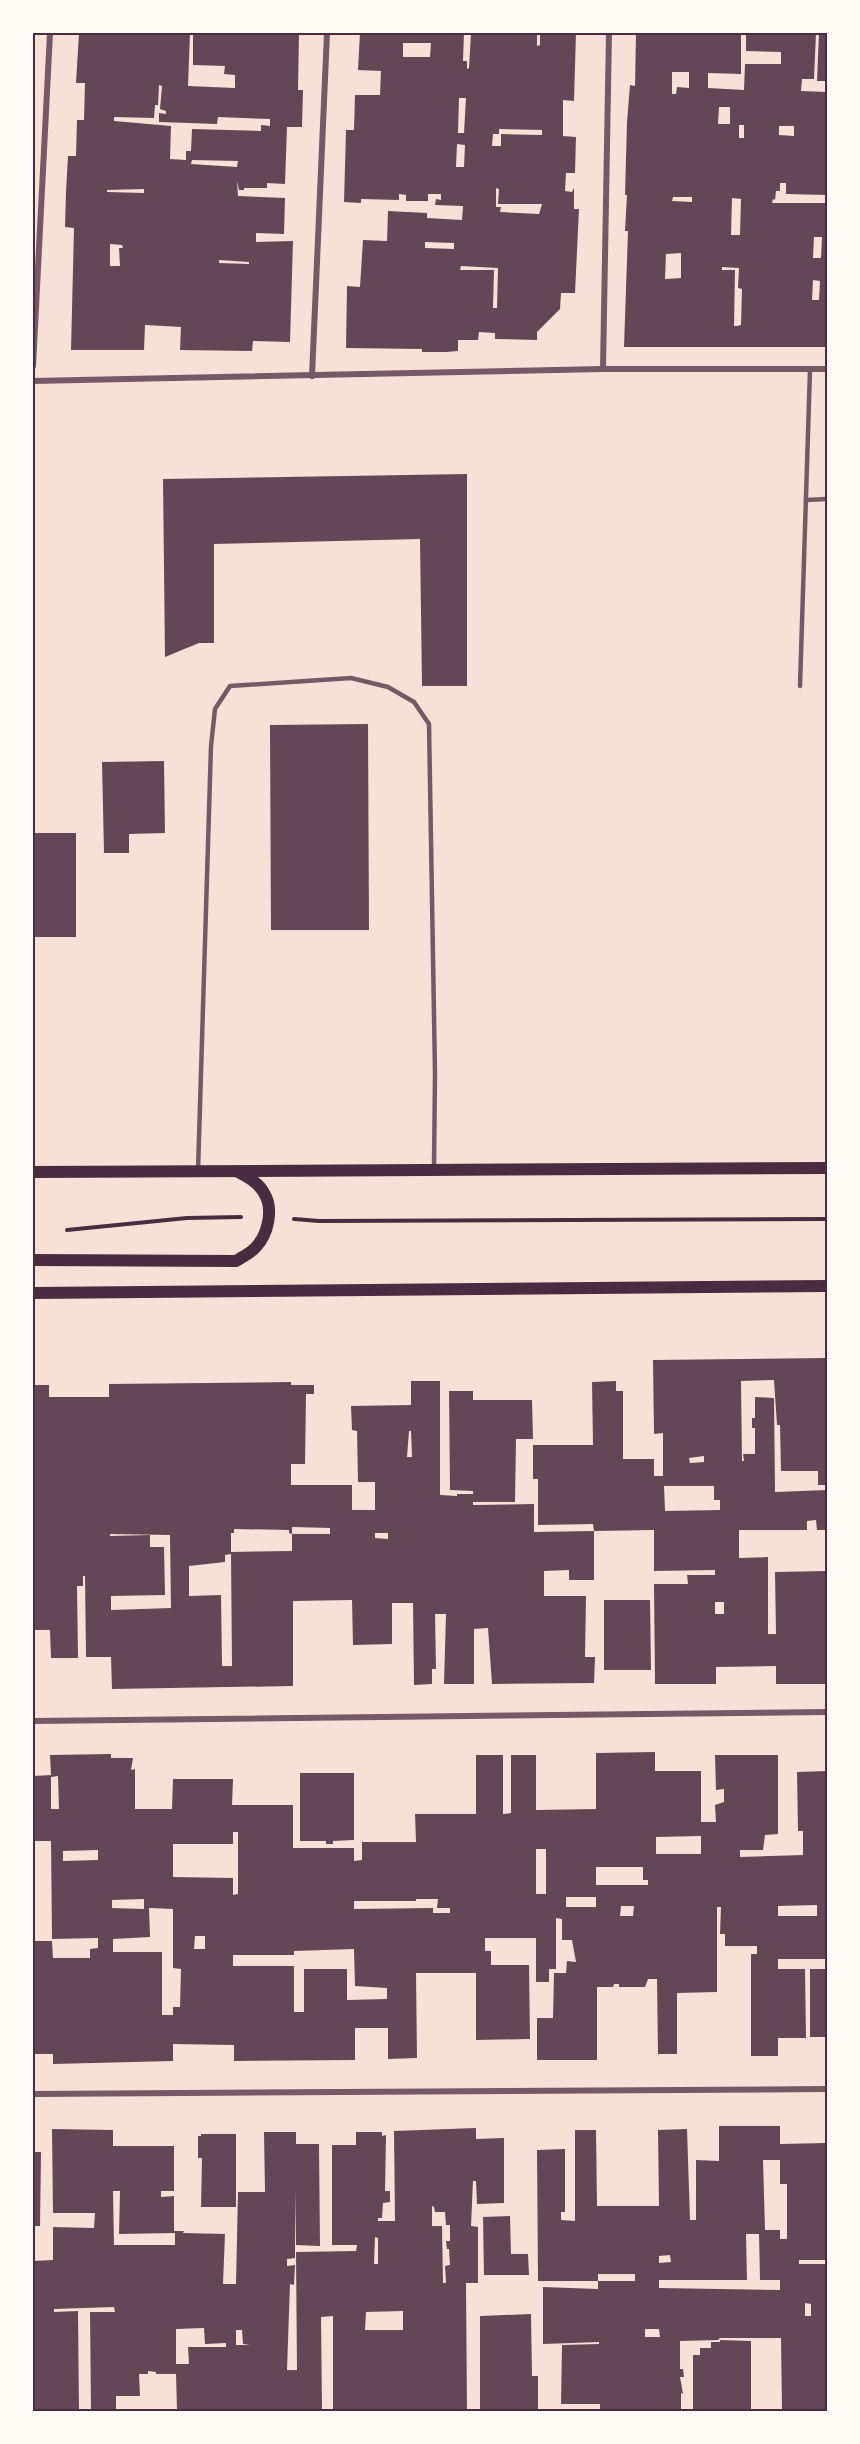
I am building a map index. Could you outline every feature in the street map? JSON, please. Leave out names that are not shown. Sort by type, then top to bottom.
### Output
[{"type":"main road","points":[[33,1172],[236,1170],[434,1172],[827,1168]]},
{"type":"main road","points":[[33,1260],[236,1261],[255,1249],[265,1233],[269,1216],[268,1202],[264,1192],[252,1180],[236,1170]]},
{"type":"main road","points":[[33,1293],[827,1286]]},
{"type":"street","points":[[33,366],[50,33]]},
{"type":"street","points":[[312,376],[327,33]]},
{"type":"street","points":[[603,369],[609,33]]},
{"type":"street","points":[[33,381],[603,369],[827,369]]},
{"type":"street","points":[[33,1721],[827,1712]]},
{"type":"street","points":[[33,2094],[827,2089]]},
{"type":"lane","points":[[800,686],[810,370]]},
{"type":"lane","points":[[806,500],[827,499]]},
{"type":"lane","points":[[198,1171],[210,770],[215,709],[230,686],[351,678],[388,687],[414,702],[429,724],[435,1073],[434,1172]]},
{"type":"path","points":[[57,1231],[187,1218],[269,1216],[319,1221],[827,1219]]},
{"type":"building","points":[[79,33],[190,33],[188,86],[235,88],[235,75],[224,74],[225,66],[193,65],[193,33],[299,33],[298,90],[303,90],[302,127],[287,127],[285,184],[267,183],[267,188],[239,190],[237,181],[238,196],[285,198],[284,234],[256,233],[256,242],[293,241],[290,342],[253,341],[252,351],[180,350],[181,327],[145,325],[144,350],[71,350],[74,228],[65,227],[66,192],[68,156],[76,156],[77,120],[84,120],[85,83],[76,83]],"holes":[[[159,85],[162,86],[160,109],[166,111],[166,114],[159,113],[159,122],[217,124],[218,117],[270,119],[270,126],[261,125],[261,131],[192,129],[191,151],[186,151],[186,160],[170,159],[171,126],[114,121],[114,117],[154,118],[155,105],[158,105]],[[192,160],[238,161],[237,167],[191,164]],[[144,189],[144,193],[107,192],[107,190]],[[110,244],[122,245],[123,248],[119,248],[120,266],[110,266]],[[219,260],[249,262],[249,264],[219,263]]]},
{"type":"building","points":[[360,33],[464,33],[463,61],[467,61],[467,69],[469,68],[471,33],[537,33],[537,46],[540,45],[540,33],[576,33],[574,101],[563,100],[563,136],[576,137],[575,173],[566,173],[565,191],[572,192],[574,188],[574,209],[579,209],[575,293],[561,293],[560,309],[537,332],[537,340],[495,339],[495,333],[479,332],[478,340],[458,340],[458,351],[422,352],[422,349],[346,348],[347,286],[360,287],[363,240],[387,241],[388,211],[427,213],[427,218],[462,220],[463,206],[435,205],[436,199],[441,200],[441,194],[428,194],[428,201],[406,201],[406,195],[399,194],[399,200],[361,199],[361,203],[344,202],[346,130],[354,130],[355,95],[380,95],[381,71],[358,70]],"holes":[[[403,43],[431,43],[430,57],[403,57]],[[459,98],[466,98],[464,133],[458,133]],[[499,129],[542,130],[542,135],[501,134],[501,146],[492,146],[493,134],[499,134]],[[457,144],[465,145],[464,167],[456,167]],[[496,188],[499,189],[498,204],[542,204],[539,214],[500,212],[501,207],[496,207]],[[425,242],[454,243],[454,249],[425,248]],[[461,266],[498,268],[497,308],[493,308],[494,270],[460,270]]]},
{"type":"building","points":[[636,33],[741,33],[741,74],[708,73],[708,88],[744,90],[745,64],[781,64],[781,52],[746,51],[746,33],[816,33],[814,79],[802,79],[801,91],[827,92],[827,195],[786,194],[786,183],[780,183],[780,191],[776,191],[775,200],[773,199],[772,203],[827,203],[827,347],[624,347],[628,231],[625,231],[627,122],[630,85],[635,86]],"holes":[[[672,72],[689,72],[689,88],[677,87],[676,94],[672,94]],[[719,107],[730,107],[730,124],[718,124]],[[739,125],[744,125],[744,138],[739,138]],[[779,126],[794,126],[794,136],[779,135]],[[673,197],[692,197],[692,202],[672,201]],[[732,198],[741,199],[740,235],[731,235]],[[814,237],[822,237],[821,258],[813,258]],[[681,253],[681,278],[665,279],[666,254]],[[722,267],[739,268],[738,288],[742,289],[741,325],[734,326],[735,270],[722,270]],[[813,280],[820,281],[819,300],[812,300]]]},
{"type":"building","points":[[819,33],[827,33],[827,81],[817,81]]},
{"type":"building","points":[[467,474],[467,686],[422,686],[420,539],[214,544],[214,643],[199,643],[165,657],[163,479]]},
{"type":"building","points":[[368,724],[369,930],[271,930],[270,725]]},
{"type":"building","points":[[164,761],[165,833],[129,834],[129,853],[104,853],[102,762]]},
{"type":"building","points":[[33,833],[76,833],[76,937],[33,937]]},
{"type":"building","points":[[827,1358],[827,1485],[818,1485],[818,1471],[781,1471],[780,1425],[777,1425],[774,1380],[741,1381],[742,1461],[744,1461],[743,1454],[755,1454],[755,1428],[752,1428],[752,1418],[755,1418],[755,1397],[774,1398],[775,1492],[827,1490],[827,1530],[817,1530],[816,1520],[807,1521],[807,1530],[739,1530],[739,1558],[768,1557],[768,1634],[776,1634],[775,1572],[827,1571],[827,1684],[776,1684],[776,1666],[716,1667],[716,1684],[655,1684],[654,1584],[688,1584],[687,1575],[715,1575],[715,1570],[654,1571],[654,1530],[594,1531],[593,1524],[538,1525],[538,1479],[533,1479],[533,1445],[593,1445],[592,1382],[616,1381],[616,1391],[623,1391],[623,1459],[654,1459],[654,1476],[663,1476],[663,1433],[654,1434],[653,1360]],"holes":[[[704,1456],[704,1462],[690,1463],[689,1458]],[[664,1486],[714,1486],[714,1500],[720,1500],[720,1510],[665,1511]],[[715,1602],[724,1602],[724,1614],[715,1614]]]},
{"type":"building","points":[[411,1381],[440,1381],[440,1495],[457,1496],[457,1494],[473,1494],[473,1491],[450,1490],[449,1391],[473,1391],[473,1400],[532,1400],[533,1439],[516,1439],[515,1502],[473,1502],[473,1505],[534,1504],[534,1532],[594,1531],[594,1580],[569,1580],[569,1570],[544,1571],[544,1596],[586,1596],[585,1657],[595,1657],[594,1683],[492,1684],[488,1628],[474,1629],[474,1684],[444,1684],[446,1614],[435,1614],[436,1669],[432,1669],[432,1684],[414,1685],[413,1603],[392,1603],[392,1644],[353,1645],[352,1600],[293,1601],[293,1686],[112,1689],[111,1657],[86,1657],[85,1576],[83,1576],[83,1586],[77,1586],[78,1658],[51,1658],[50,1630],[33,1630],[33,1385],[49,1385],[49,1397],[109,1397],[109,1384],[291,1382],[291,1385],[314,1385],[314,1394],[306,1394],[305,1464],[291,1464],[291,1485],[352,1485],[352,1510],[375,1510],[375,1482],[358,1482],[357,1431],[352,1430],[351,1406],[411,1405]],"holes":[[[409,1431],[411,1431],[412,1457],[407,1457]],[[292,1527],[330,1528],[330,1534],[292,1534]],[[234,1529],[289,1530],[292,1534],[292,1551],[231,1552],[231,1533],[234,1533]],[[375,1533],[388,1533],[388,1539],[375,1538]],[[110,1534],[170,1535],[171,1608],[111,1610],[111,1596],[165,1595],[164,1547],[150,1547],[150,1535],[110,1536]],[[231,1554],[232,1666],[222,1666],[221,1595],[189,1596],[189,1566],[225,1562],[225,1555]]]},
{"type":"building","points":[[604,1600],[650,1600],[651,1670],[604,1670]]},
{"type":"building","points":[[655,1752],[655,1771],[701,1771],[701,1822],[716,1822],[715,1805],[724,1802],[724,1789],[716,1790],[715,1755],[778,1755],[778,1834],[765,1835],[763,1850],[740,1850],[740,1857],[803,1855],[803,1831],[798,1831],[797,1772],[827,1771],[827,1959],[778,1959],[778,1969],[805,1969],[806,2038],[778,2038],[778,2056],[751,2056],[751,1954],[757,1954],[757,1946],[725,1946],[725,1934],[720,1934],[721,1907],[717,1907],[717,1992],[677,1993],[677,2054],[658,2054],[657,1979],[648,1979],[645,1987],[619,1987],[619,1984],[614,1984],[613,1987],[597,1987],[597,2060],[537,2060],[537,2018],[553,2018],[554,1973],[566,1973],[567,1961],[576,1962],[572,1940],[562,1940],[562,1919],[556,1918],[556,1969],[549,1969],[549,1982],[536,1982],[536,1938],[485,1938],[485,1951],[491,1951],[491,1965],[529,1965],[530,2039],[476,2040],[476,1973],[416,1973],[417,2058],[388,2059],[388,2028],[355,2028],[355,2060],[234,2061],[234,2045],[173,2044],[173,2061],[53,2064],[53,2054],[33,2054],[33,1941],[52,1941],[53,1958],[90,1958],[90,1949],[98,1948],[98,1938],[52,1939],[51,1841],[33,1841],[33,1776],[51,1775],[50,1755],[111,1754],[111,1758],[133,1758],[131,1770],[135,1769],[135,1809],[172,1809],[173,1779],[233,1779],[232,1805],[293,1805],[293,1848],[354,1848],[354,1861],[362,1860],[362,1842],[416,1842],[415,1814],[476,1814],[476,1755],[503,1755],[503,1814],[511,1813],[511,1755],[536,1755],[536,1810],[596,1809],[596,1753]],"holes":[[[58,1776],[59,1809],[51,1809],[51,1777]],[[233,1832],[238,1832],[238,1894],[233,1895],[233,1878],[173,1877],[173,1844],[233,1844]],[[701,1836],[701,1854],[656,1854],[656,1837]],[[536,1849],[546,1849],[546,1894],[536,1894]],[[98,1850],[98,1860],[63,1861],[63,1851]],[[596,1867],[643,1867],[643,1880],[648,1880],[648,1885],[596,1885]],[[566,1897],[596,1897],[596,1907],[566,1907]],[[144,1899],[144,1909],[112,1908],[112,1900]],[[438,1899],[437,1908],[450,1908],[450,1913],[433,1913],[433,1908],[354,1909],[354,1901]],[[817,1905],[817,1916],[778,1916],[778,1906]],[[621,1906],[634,1906],[633,1916],[620,1916]],[[149,1908],[173,1909],[173,1968],[181,1969],[180,2007],[173,2007],[173,2015],[162,2015],[162,1952],[113,1952],[113,1939],[150,1937]],[[195,1936],[205,1936],[205,1949],[194,1949]],[[354,1949],[355,1986],[387,1988],[387,1999],[347,2000],[347,1969],[304,1969],[304,2012],[294,2012],[294,1966],[233,1966],[233,1955],[294,1955],[294,1951]]]},
{"type":"building","points":[[300,1773],[354,1773],[354,1840],[333,1841],[333,1844],[326,1844],[326,1841],[300,1841]]},
{"type":"building","points":[[810,1969],[827,1969],[827,2037],[810,2037]]},
{"type":"building","points":[[719,2126],[780,2126],[780,2144],[827,2143],[827,2260],[799,2260],[799,2264],[827,2264],[827,2411],[782,2411],[781,2338],[720,2338],[718,2340],[680,2341],[680,2369],[683,2369],[684,2377],[680,2377],[683,2394],[681,2393],[681,2411],[600,2411],[600,2404],[561,2404],[562,2345],[599,2344],[599,2342],[543,2344],[543,2287],[598,2289],[598,2281],[538,2281],[537,2150],[565,2149],[565,2212],[561,2212],[561,2220],[575,2221],[575,2130],[596,2130],[597,2206],[659,2206],[658,2130],[687,2129],[690,2220],[696,2220],[696,2160],[719,2161]],"holes":[[[763,2160],[780,2160],[780,2184],[787,2184],[787,2239],[780,2239],[780,2230],[765,2230]],[[746,2234],[759,2234],[760,2280],[780,2280],[780,2290],[659,2288],[659,2280],[747,2280]],[[670,2255],[671,2262],[659,2263],[659,2256]],[[598,2274],[635,2274],[635,2281],[598,2281]],[[805,2303],[811,2304],[811,2316],[805,2316]],[[645,2329],[659,2329],[660,2337],[645,2337]]]},
{"type":"building","points":[[476,2128],[476,2139],[504,2138],[504,2203],[477,2204],[476,2181],[473,2181],[471,2226],[478,2227],[478,2283],[466,2283],[467,2411],[333,2411],[333,2316],[321,2317],[322,2411],[177,2411],[176,2374],[156,2374],[156,2372],[148,2371],[148,2374],[139,2374],[140,2396],[116,2396],[116,2411],[91,2411],[90,2312],[115,2312],[114,2307],[54,2309],[54,2312],[78,2311],[79,2411],[33,2411],[33,2261],[53,2260],[53,2227],[94,2228],[95,2213],[53,2213],[52,2129],[113,2130],[113,2146],[174,2146],[174,2191],[161,2191],[161,2197],[174,2196],[174,2231],[225,2234],[223,2284],[236,2284],[238,2192],[265,2192],[264,2132],[296,2132],[296,2144],[319,2144],[320,2246],[296,2245],[295,2189],[295,2258],[287,2259],[287,2266],[295,2265],[294,2285],[290,2284],[287,2370],[297,2370],[296,2252],[356,2251],[357,2245],[332,2245],[332,2145],[356,2145],[356,2132],[382,2132],[382,2136],[386,2135],[385,2191],[390,2191],[390,2202],[383,2203],[382,2218],[378,2218],[378,2221],[395,2221],[394,2131]],"holes":[[[113,2191],[120,2191],[119,2234],[175,2233],[175,2245],[114,2245]],[[432,2206],[435,2212],[445,2212],[446,2225],[450,2225],[450,2241],[446,2241],[450,2265],[445,2266],[446,2283],[443,2283],[442,2226],[432,2226]],[[375,2237],[378,2238],[378,2264],[374,2264]],[[403,2311],[403,2330],[365,2330],[366,2312]],[[204,2328],[205,2344],[226,2343],[226,2347],[188,2347],[189,2364],[176,2364],[176,2329]],[[236,2330],[242,2330],[243,2344],[250,2345],[236,2345]]]},
{"type":"building","points":[[201,2134],[236,2134],[236,2207],[201,2207],[202,2158],[198,2158],[198,2136]]},
{"type":"building","points":[[33,2152],[41,2152],[40,2226],[33,2226]]},
{"type":"building","points":[[510,2216],[511,2254],[528,2254],[529,2275],[484,2275],[483,2217]]},
{"type":"building","points":[[531,2314],[532,2376],[538,2376],[538,2411],[480,2411],[480,2316]]},
{"type":"building","points":[[720,2340],[751,2341],[751,2411],[693,2411],[693,2355],[700,2355],[700,2348],[711,2348],[711,2342],[720,2342]]}]
